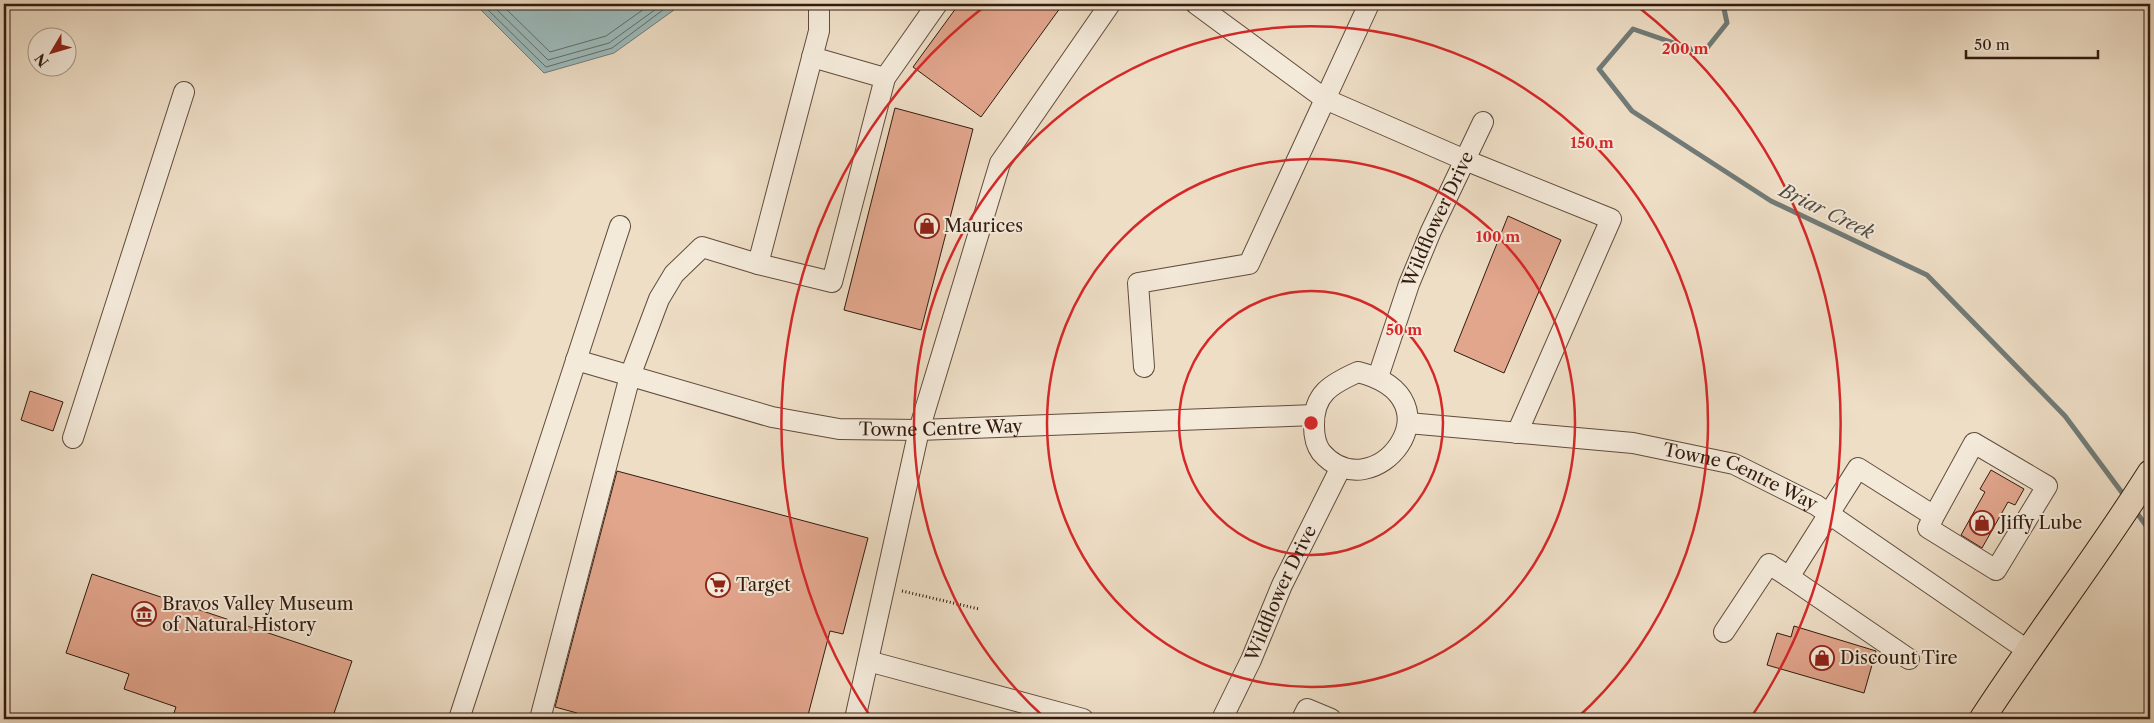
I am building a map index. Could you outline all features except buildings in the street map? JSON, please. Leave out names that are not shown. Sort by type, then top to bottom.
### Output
[{"type":"main road","points":[[1982,719],[2027,650],[2145,481]]},
{"type":"street","points":[[758,264],[819,31],[819,4]]},
{"type":"street","points":[[540,719],[630,376],[659,299],[674,274],[702,247],[758,264],[832,282],[885,78],[937,4]]},
{"type":"street","points":[[855,719],[919,430],[1000,163],[1110,4]]},
{"type":"street","points":[[1196,4],[1325,99],[1465,160],[1610,219],[1517,433]]},
{"type":"street","points":[[1144,367],[1138,283],[1250,264],[1369,4]]},
{"type":"street","points":[[812,57],[885,78]]},
{"type":"street","points":[[73,438],[184,92]]},
{"type":"street","name":"Wildflower Drive","points":[[1378,377],[1409,284],[1483,122]]},
{"type":"street","points":[[458,719],[620,226]]},
{"type":"street","name":"Towne Centre Way","points":[[576,360],[772,417],[839,429],[919,430],[1314,415]]},
{"type":"street","points":[[1358,372],[1378,377],[1395,388],[1404,404],[1408,423],[1403,441],[1394,454],[1382,463],[1367,469],[1341,467],[1320,451],[1314,434],[1314,415],[1320,395],[1338,381],[1358,372]]},
{"type":"street","name":"Towne Centre Way","points":[[1408,423],[1633,443],[1734,464],[1816,504],[2027,650]]},
{"type":"street","points":[[1974,442],[2047,486],[1996,570],[1928,528],[1934,516],[1974,442]]},
{"type":"street","name":"Wildflower Drive","points":[[1222,719],[1282,585],[1341,467]]},
{"type":"street","points":[[1789,577],[1858,468],[1934,516]]},
{"type":"street","points":[[1724,632],[1769,564],[1909,659]]},
{"type":"street","points":[[868,661],[1083,719]]},
{"type":"street","points":[[1302,719],[1307,708],[1331,719]]},
{"type":"path","points":[[884,586],[979,608]]},
{"type":"water","points":[[475,4],[677,4],[674,10],[614,53],[544,73]]},
{"type":"waterway","name":"Briar Creek","points":[[1723,4],[1727,23],[1703,53],[1633,29],[1599,69],[1632,111],[1771,201],[1927,275],[2065,416],[2126,498]]},
{"type":"waterway","name":"Briar Creek","points":[[2134,509],[2150,531]]},
{"type":"place","name":"Maurices","points":[[927,226]]},
{"type":"place","name":"Jiffy Lube","points":[[1982,523]]},
{"type":"place","name":"Target","points":[[718,585]]},
{"type":"place","name":"Bravos Valley Museum of Natural History","points":[[144,614]]},
{"type":"place","name":"Discount Tire","points":[[1822,658]]}]
